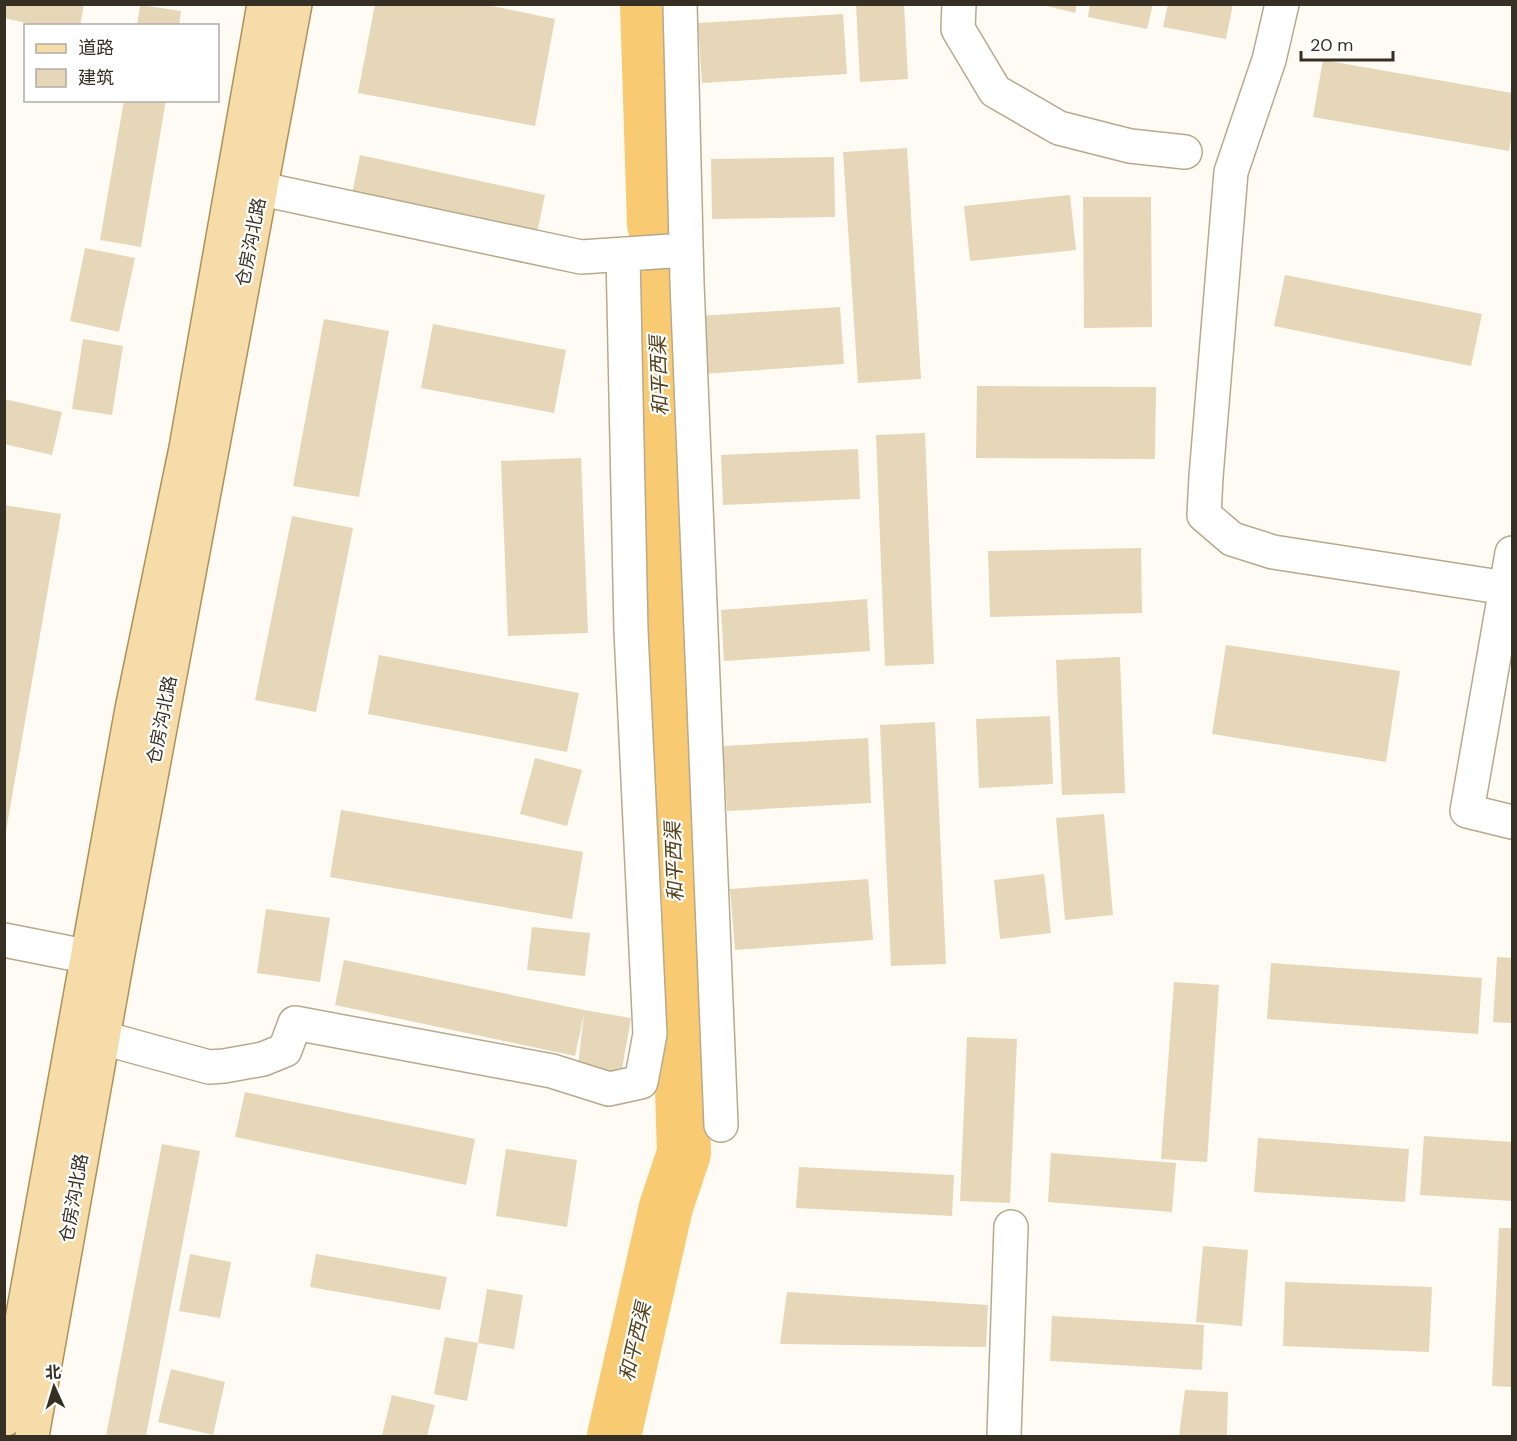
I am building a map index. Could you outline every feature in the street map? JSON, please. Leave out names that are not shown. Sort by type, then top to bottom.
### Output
[{"type":"main road","name":"仓房沟北路","points":[[247,186],[264,4]]},
{"type":"main road","name":"仓房沟北路","points":[[32,1437],[103,1038],[103,959],[132,710],[186,448],[247,186],[295,4]]},
{"type":"main road","name":"仓房沟北路","points":[[4,1420],[12,1331],[103,959]]},
{"type":"street","points":[[680,4],[686,250],[721,1125]]},
{"type":"street","points":[[960,4],[958,29],[994,91],[1059,128],[1130,146],[1185,152]]},
{"type":"street","points":[[1282,4],[1269,60],[1231,172],[1204,515],[1232,539],[1273,552],[1506,588]]},
{"type":"street","points":[[247,186],[581,257],[686,250]]},
{"type":"street","points":[[103,1038],[209,1067],[224,1066],[263,1059],[285,1050],[295,1023],[552,1071],[609,1089],[641,1082],[650,1034],[631,631],[623,254]]},
{"type":"street","points":[[1512,553],[1467,811],[1512,822]]},
{"type":"street","points":[[4,940],[103,959]]},
{"type":"street","points":[[1005,1437],[1011,1227]]},
{"type":"building","points":[[4,4],[84,4],[80,24],[30,24],[4,18]]},
{"type":"building","points":[[375,4],[482,4],[555,19],[535,126],[358,93]]},
{"type":"building","points":[[856,4],[904,4],[908,79],[860,82]]},
{"type":"building","points":[[1039,4],[1077,4],[1075,13]]},
{"type":"building","points":[[1090,4],[1153,4],[1147,29],[1088,17]]},
{"type":"building","points":[[1168,4],[1233,4],[1226,39],[1163,27]]},
{"type":"building","points":[[140,5],[181,11],[179,24],[137,24]]},
{"type":"building","points":[[843,14],[847,74],[702,83],[698,23]]},
{"type":"building","points":[[1323,60],[1512,93],[1512,133],[1509,151],[1313,117]]},
{"type":"building","points":[[124,102],[166,102],[141,247],[100,240]]},
{"type":"building","points":[[907,148],[921,379],[858,383],[843,152]]},
{"type":"building","points":[[360,155],[545,195],[536,238],[351,198]]},
{"type":"building","points":[[834,157],[835,217],[712,219],[711,159]]},
{"type":"building","points":[[1070,195],[1076,250],[970,261],[964,206]]},
{"type":"building","points":[[1083,197],[1151,197],[1152,327],[1084,328]]},
{"type":"building","points":[[85,248],[135,258],[119,332],[70,321]]},
{"type":"building","points":[[1285,275],[1482,314],[1471,366],[1274,326]]},
{"type":"building","points":[[840,307],[844,364],[702,374],[698,316]]},
{"type":"building","points":[[324,319],[389,331],[359,497],[293,486]]},
{"type":"building","points":[[433,324],[566,350],[554,413],[421,388]]},
{"type":"building","points":[[83,339],[123,346],[112,415],[72,409]]},
{"type":"building","points":[[977,386],[1156,387],[1155,459],[976,458]]},
{"type":"building","points":[[4,399],[62,412],[52,455],[4,444]]},
{"type":"building","points":[[925,433],[934,664],[885,666],[876,435]]},
{"type":"building","points":[[858,449],[860,499],[723,505],[721,455]]},
{"type":"building","points":[[581,458],[588,633],[508,636],[501,461]]},
{"type":"building","points":[[4,505],[61,514],[6,831],[4,831]]},
{"type":"building","points":[[292,516],[353,528],[316,712],[255,700]]},
{"type":"building","points":[[1141,548],[1142,613],[990,617],[988,551]]},
{"type":"building","points":[[867,599],[870,651],[724,661],[721,610]]},
{"type":"building","points":[[1226,645],[1400,671],[1386,762],[1212,734]]},
{"type":"building","points":[[379,655],[579,693],[567,752],[368,714]]},
{"type":"building","points":[[1120,657],[1125,793],[1062,795],[1056,660]]},
{"type":"building","points":[[1050,716],[1053,784],[979,788],[976,719]]},
{"type":"building","points":[[935,722],[946,964],[891,966],[880,725]]},
{"type":"building","points":[[868,738],[871,803],[727,811],[723,746]]},
{"type":"building","points":[[535,758],[582,770],[567,826],[520,814]]},
{"type":"building","points":[[341,810],[583,852],[572,919],[330,877]]},
{"type":"building","points":[[1104,814],[1113,915],[1065,920],[1056,818]]},
{"type":"building","points":[[1044,874],[1051,933],[1000,939],[994,880]]},
{"type":"building","points":[[868,879],[873,940],[735,950],[730,889]]},
{"type":"building","points":[[266,909],[330,918],[320,982],[257,973]]},
{"type":"building","points":[[532,927],[590,933],[585,976],[527,970]]},
{"type":"building","points":[[1497,957],[1512,958],[1512,1023],[1493,1022]]},
{"type":"building","points":[[344,960],[631,1018],[621,1075],[578,1066],[584,1014],[575,1056],[335,1005]]},
{"type":"building","points":[[1271,963],[1482,978],[1478,1034],[1267,1019]]},
{"type":"building","points":[[1174,982],[1219,985],[1207,1162],[1161,1159]]},
{"type":"building","points":[[967,1037],[1017,1039],[1010,1203],[960,1201]]},
{"type":"building","points":[[245,1092],[475,1139],[466,1185],[235,1137]]},
{"type":"building","points":[[1424,1136],[1512,1142],[1512,1201],[1420,1195]]},
{"type":"building","points":[[1258,1138],[1409,1149],[1405,1202],[1254,1192]]},
{"type":"building","points":[[162,1144],[200,1151],[146,1436],[106,1436]]},
{"type":"building","points":[[506,1149],[577,1160],[567,1227],[496,1216]]},
{"type":"building","points":[[1051,1153],[1176,1163],[1172,1212],[1048,1202]]},
{"type":"building","points":[[799,1167],[954,1175],[952,1216],[796,1208]]},
{"type":"building","points":[[1499,1228],[1512,1228],[1512,1387],[1492,1386]]},
{"type":"building","points":[[1203,1246],[1248,1250],[1242,1326],[1196,1322]]},
{"type":"building","points":[[190,1254],[231,1262],[220,1318],[179,1311]]},
{"type":"building","points":[[316,1254],[447,1277],[440,1310],[310,1287]]},
{"type":"building","points":[[1285,1282],[1432,1287],[1429,1352],[1283,1346]]},
{"type":"building","points":[[487,1289],[523,1295],[514,1349],[478,1343]]},
{"type":"building","points":[[787,1292],[988,1305],[986,1347],[780,1344]]},
{"type":"building","points":[[1052,1316],[1204,1325],[1202,1370],[1050,1361]]},
{"type":"building","points":[[445,1337],[478,1343],[467,1401],[434,1394]]},
{"type":"building","points":[[171,1369],[225,1382],[213,1435],[158,1422]]},
{"type":"building","points":[[1185,1390],[1228,1392],[1227,1436],[1179,1436]]},
{"type":"building","points":[[392,1395],[435,1405],[427,1436],[382,1435]]},
{"type":"waterway","name":"和平西渠","points":[[647,4],[654,225]]},
{"type":"waterway","name":"和平西渠","points":[[614,1436],[666,1207],[684,1153],[656,279]]}]
